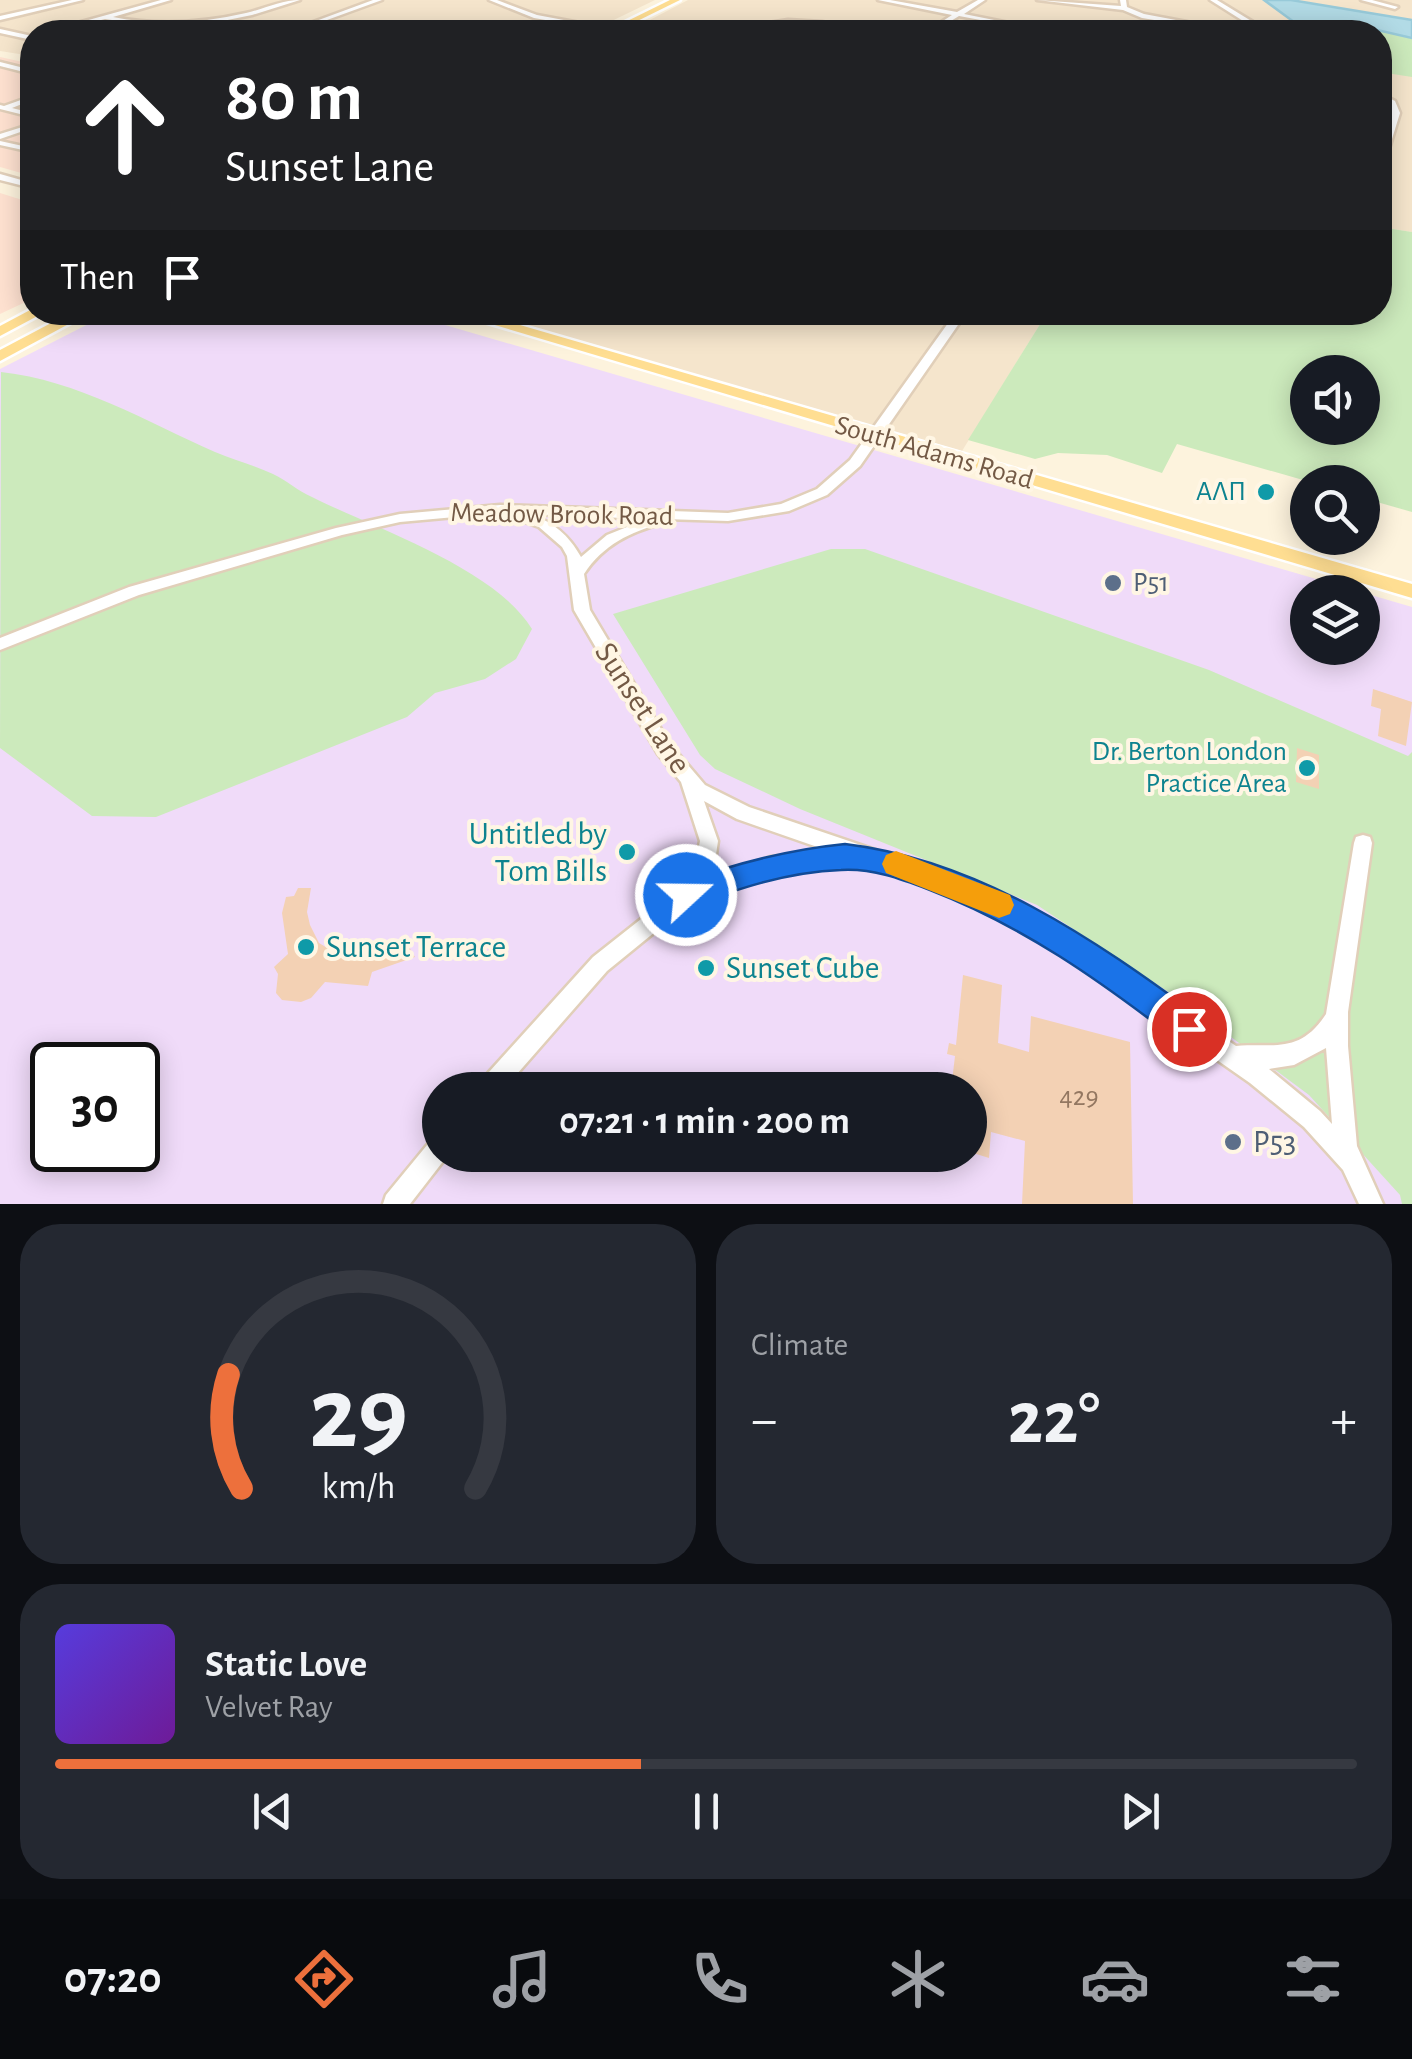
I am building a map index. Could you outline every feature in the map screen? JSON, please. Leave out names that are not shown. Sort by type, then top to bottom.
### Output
[{"type":"main road","points":[[635,20],[676,0]]},
{"type":"main road","points":[[0,356],[59,325]]},
{"type":"main road","name":"South Adams Road","points":[[502,325],[1412,591]]},
{"type":"street","points":[[32,0],[48,7]]},
{"type":"street","points":[[0,18],[80,0]]},
{"type":"street","points":[[98,20],[168,0]]},
{"type":"street","points":[[179,0],[202,3]]},
{"type":"street","points":[[236,20],[297,0]]},
{"type":"street","points":[[322,20],[380,0]]},
{"type":"street","points":[[492,0],[553,20]]},
{"type":"street","points":[[881,0],[991,20]]},
{"type":"street","points":[[950,20],[982,0]]},
{"type":"street","points":[[1040,0],[1123,4],[1142,16],[1166,20]]},
{"type":"street","points":[[1213,0],[1246,20]]},
{"type":"street","points":[[1364,0],[1395,6]]},
{"type":"street","points":[[106,18],[118,20]]},
{"type":"street","points":[[1392,99],[1397,102],[1392,125]]},
{"type":"street","name":"Meadow Brook Road","points":[[0,644],[117,597],[341,531],[419,515],[500,509],[687,516],[761,514],[807,500],[841,478],[876,436],[953,325]]},
{"type":"street","name":"Sunset Lane","points":[[500,509],[536,520],[557,533],[571,550],[582,610],[684,777],[730,807],[976,894],[1048,930],[1294,1102],[1348,1160]]},
{"type":"street","points":[[577,573],[591,552],[615,536],[641,525],[687,516]]},
{"type":"street","points":[[504,1072],[600,964],[686,895],[703,874],[710,853],[703,816],[684,777]]},
{"type":"street","points":[[1363,843],[1337,1012],[1336,1046],[1348,1160],[1371,1204]]},
{"type":"street","points":[[686,895],[746,873],[792,862],[845,857],[890,862]]},
{"type":"street","name":"Sunset Lane","points":[[1225,1053],[1256,1060],[1292,1055],[1321,1040],[1337,1012]]},
{"type":"street","points":[[394,1204],[422,1169]]},
{"type":"shaded area","points":[[0,0],[655,0],[614,20],[20,20],[20,54],[0,51]]},
{"type":"shaded area","points":[[688,0],[1412,0],[1412,232],[1392,229],[1392,20],[650,20]]},
{"type":"shaded area","points":[[0,57],[20,61],[20,173],[0,167]]},
{"type":"shaded area","points":[[0,193],[20,199],[20,305],[0,314]]},
{"type":"shaded area","points":[[86,325],[445,325],[1303,575],[1290,575],[1290,665],[1380,665],[1380,597],[1412,607],[1412,1204],[0,1204],[0,369]]},
{"type":"shaded area","points":[[523,325],[1040,325],[962,451]]},
{"type":"green space","points":[[1392,34],[1412,38],[1412,77],[1392,74]]},
{"type":"green space","points":[[1392,229],[1412,232],[1412,512],[1380,503],[1380,465],[1290,465],[1290,476],[1177,444],[1162,473],[1107,455],[1058,453],[1035,459],[968,440],[1040,325],[1392,325]]},
{"type":"green space","points":[[1,372],[84,393],[273,474],[307,495],[463,569],[515,607],[532,629],[516,659],[485,679],[435,693],[407,717],[156,817],[92,816],[0,748]]},
{"type":"green space","points":[[831,549],[865,549],[1209,670],[1408,756],[1412,752],[1412,1204],[1402,1204],[1400,1195],[1309,1095],[1188,1005],[1037,905],[800,809],[715,769],[700,755],[613,614]]},
{"type":"water","points":[[1264,0],[1291,0],[1412,20],[1412,38],[1392,33],[1392,20],[1291,20]]},
{"type":"building","points":[[1373,689],[1412,702],[1406,746],[1378,736],[1381,709],[1371,706]]},
{"type":"building","name":"Dr. Berton London Practice Area","points":[[1297,748],[1319,755],[1319,789],[1296,782]]},
{"type":"building","name":"Sunset Terrace","points":[[298,888],[311,888],[307,912],[310,925],[319,943],[329,949],[355,956],[380,954],[406,942],[415,957],[372,972],[368,986],[325,982],[311,998],[301,1002],[282,1000],[276,993],[278,974],[274,967],[288,954],[282,913],[286,897],[294,896]]},
{"type":"building","points":[[963,975],[1002,985],[998,1043],[1029,1052],[1031,1016],[1130,1042],[1133,1204],[1022,1204],[1025,1141],[991,1132],[987,1157],[987,1072],[953,1072],[955,1056],[947,1054],[949,1043],[956,1045]]},
{"type":"slow traffic","points":[[896,864],[999,905]]},
{"type":"place","name":"AΛΠ","points":[[1266,492]]},
{"type":"place","name":"P51","points":[[1113,583]]},
{"type":"place","name":"Dr. Berton London Practice Area","points":[[1307,768]]},
{"type":"place","name":"Untitled by Tom Bills","points":[[627,852]]},
{"type":"place","name":"Sunset Terrace","points":[[306,947]]},
{"type":"place","name":"Sunset Cube","points":[[706,968]]},
{"type":"place","name":"P53","points":[[1233,1142]]},
{"type":"route","points":[[686,895],[716,882],[792,862],[828,857],[890,862],[976,894],[1048,930],[1112,971],[1189,1029]]}]
